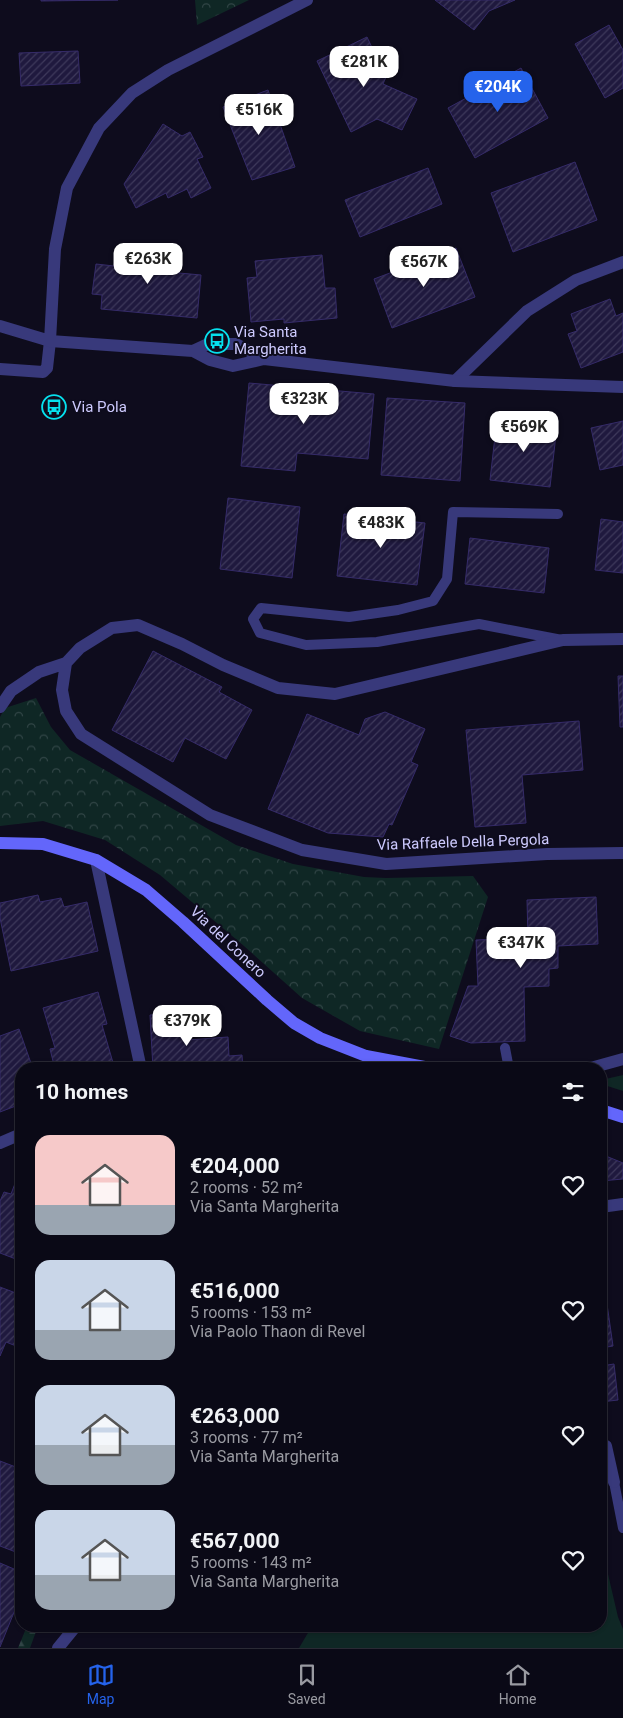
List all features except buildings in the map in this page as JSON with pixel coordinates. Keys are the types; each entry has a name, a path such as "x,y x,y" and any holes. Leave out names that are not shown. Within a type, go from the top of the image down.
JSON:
{"main road":[{"name":"Via del Conero","path":"0,843 43,844 96,860 146,890 294,1023 320,1038 366,1056 398,1062"},
{"path":"607,1112 623,1117"}],"street":[{"path":"0,369 43,372 47,368 55,249 67,188 99,128 132,93 168,70 307,0"},
{"path":"455,381 527,311 576,280 623,262"},
{"path":"0,326 50,341 193,350 208,344 236,344 264,359"},
{"path":"193,350 210,360 233,366 264,359 455,381 623,387"},
{"path":"0,708 10,691 39,672 66,663 80,648 112,628 138,625 182,644 223,665 278,688 335,694 563,640 623,639"},
{"name":"Via Raffaele Della Pergola","path":"66,663 62,690 66,711 81,734 210,816 302,850 386,864 547,854 623,853"},
{"path":"96,860 139,1062"},
{"path":"607,1063 623,1058"},
{"path":"0,1143 15,1137"},
{"path":"607,1206 623,1204"},
{"path":"607,1450 614,1482"},
{"path":"57,1648 62,1632"},
{"path":"57,1648 71,1632"}],"lane":[{"path":"558,514 453,512 447,579 433,601 398,610 349,617 261,608 252,619 260,633 306,645 377,642 479,624 563,640"},
{"path":"505,1048 508,1062"},
{"path":"614,1482 623,1528"}],"green space":[{"path":"195,0 249,0 197,25"},
{"path":"36,698 51,727 70,750 236,845 293,864 364,877 473,876 488,897 439,1049 360,1031 302,998 160,875 105,840 43,821 0,826 0,717 5,708"},
{"path":"623,1075 623,1091 607,1086 607,1079"},
{"path":"607,1570 618,1617 623,1629 623,1648 299,1648 308,1632 607,1632"},
{"path":"25,1632 36,1632 30,1648 18,1648"}],"place":[{"name":"Via Santa Margherita","path":"217,341"},
{"name":"Via Pola","path":"54,407"}]}
